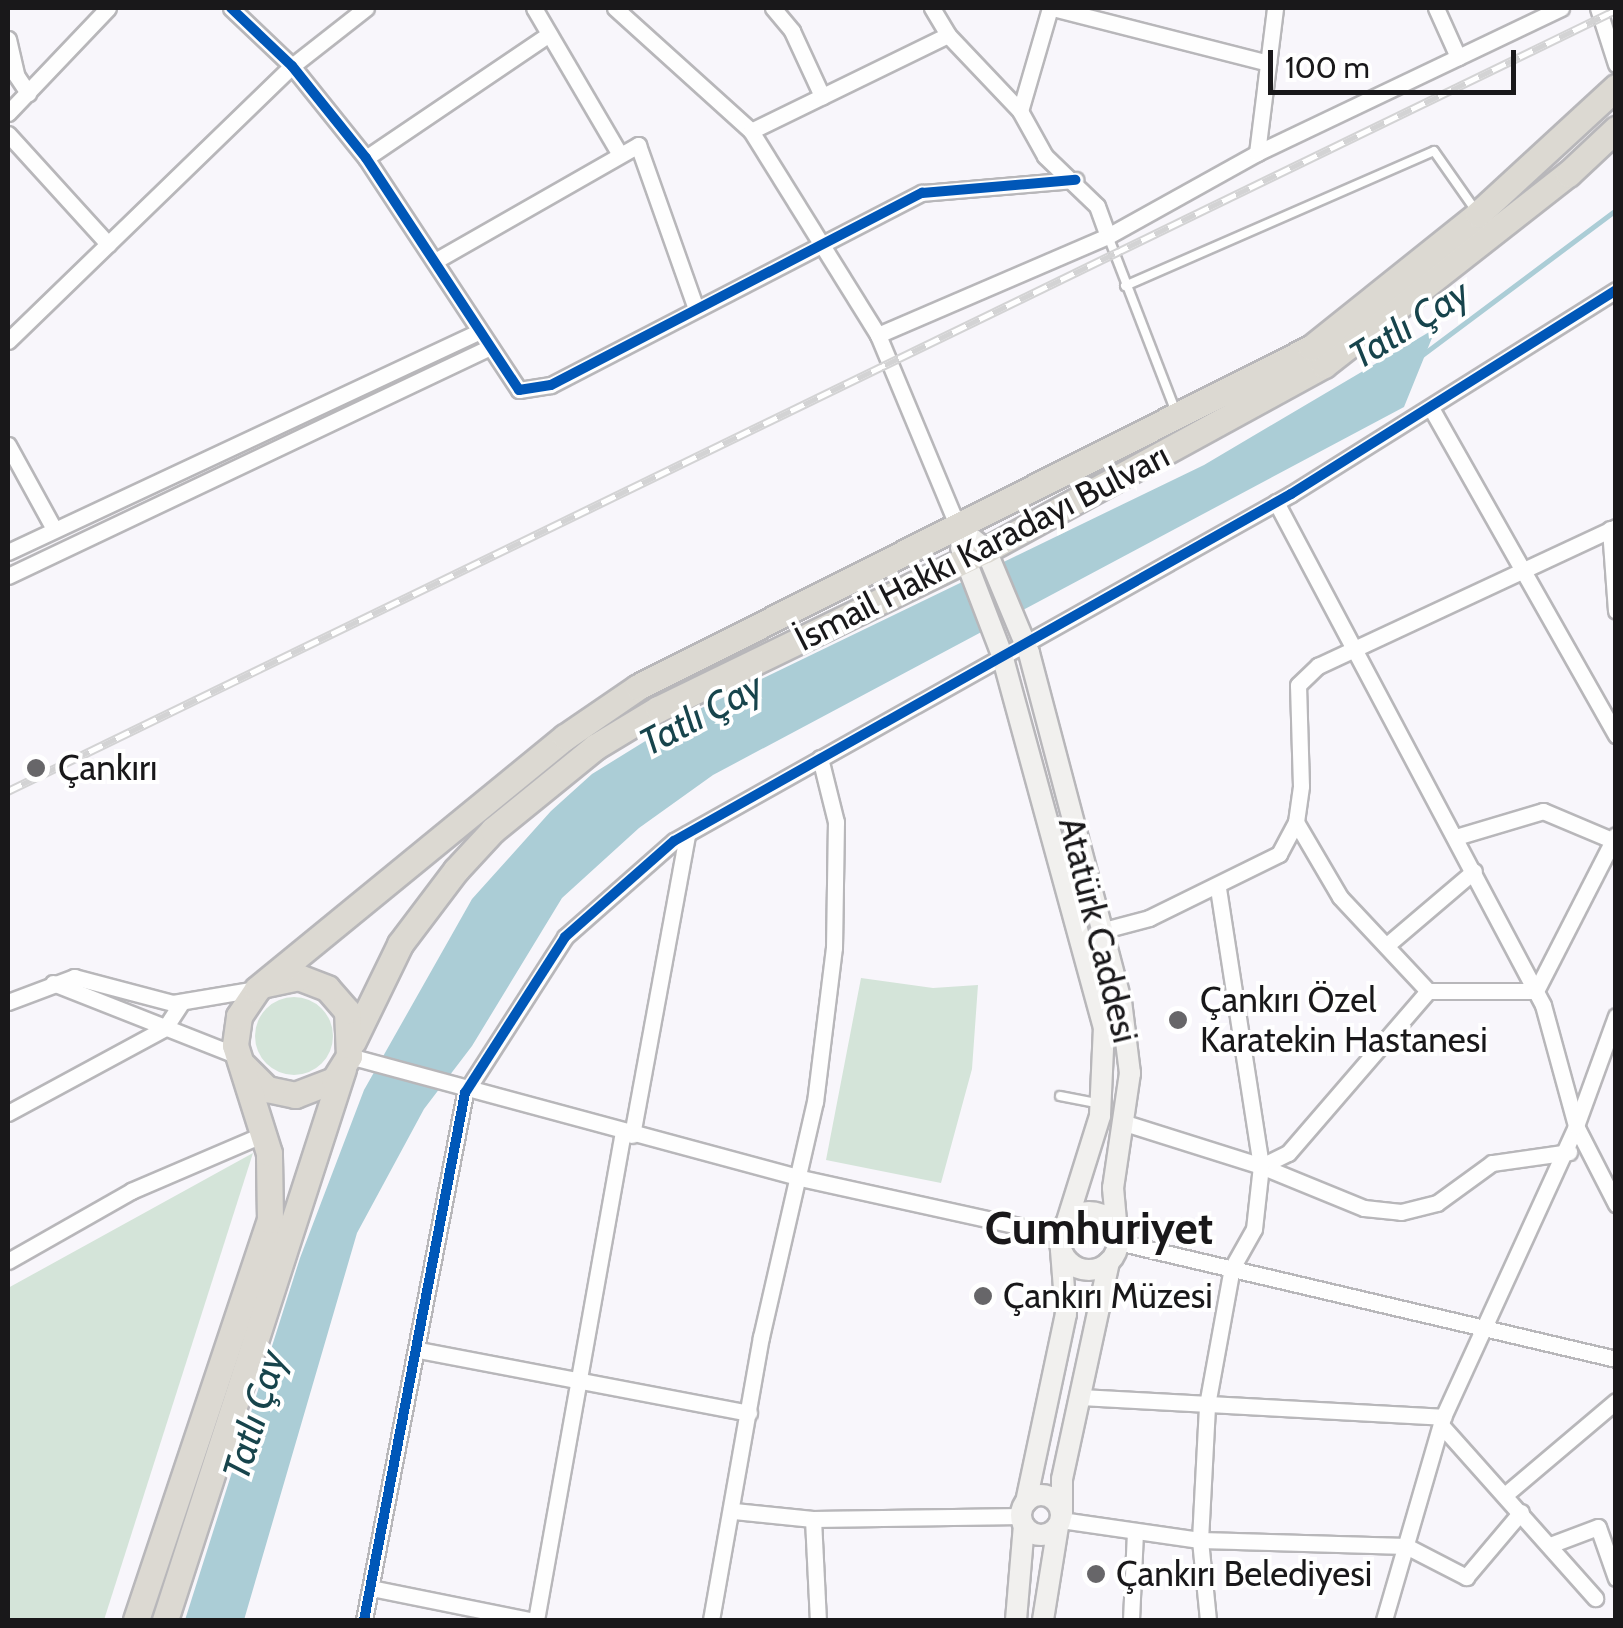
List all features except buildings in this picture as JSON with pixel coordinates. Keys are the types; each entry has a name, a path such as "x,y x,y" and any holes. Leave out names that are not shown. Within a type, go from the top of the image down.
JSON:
{"highway":[{"path":"136,1620 270,1220 273,1194 264,1134 238,1056 238,1016 256,989 564,737 628,694 1310,348 1478,214 1616,88"},
{"name":"İsmail Hakkı Karadayı Bulvarı","path":"165,1620 354,1057 400,944 456,870 493,830 595,747 672,702 974,556 1324,365 1553,186 1616,128"},
{"path":"238,1056 256,1081 281,1094 309,1093 354,1057 347,1011 328,988 299,977 256,989"}],"main road":[{"path":"958,526 974,556"},
{"name":"Atatürk Caddesi","path":"974,556 1022,637 1104,930 1128,1048 1124,1123 1112,1188 1117,1237"},
{"name":"Atatürk Caddesi","path":"974,556 1101,1012 1102,1104 1062,1235 1066,1314 1024,1514 1016,1620"},
{"path":"1042,1620 1060,1520 1062,1479 1117,1237 1096,1212 1062,1235 1082,1270 1109,1262"},
{"path":"1044,1495 1060,1520 1038,1535 1024,1514 1044,1495"}],"street":[{"path":"8,113 108,8"},
{"path":"232,8 292,66 366,158 488,348 520,390 552,384 922,193 1075,180"},
{"path":"8,341 292,66 366,8"},
{"path":"534,8 618,151"},
{"path":"616,8 751,131 878,335 958,526"},
{"path":"773,8 792,32 822,96"},
{"path":"932,8 948,35 1020,111 1045,156 1075,180 1097,206 1108,236"},
{"path":"1020,111 1052,8 1268,63"},
{"path":"1257,152 1275,8"},
{"path":"1436,8 1458,57"},
{"path":"878,335 1108,236 1257,152 1561,8"},
{"path":"1598,8 1616,64"},
{"path":"366,158 549,34"},
{"path":"751,131 948,35"},
{"path":"8,39 16,75 28,93"},
{"path":"8,134 108,244"},
{"path":"435,261 618,151 638,145 696,309"},
{"path":"364,1620 419,1350 465,1092 564,937 687,834 999,649 1276,502 1616,290"},
{"path":"8,552 478,332"},
{"path":"8,576 488,348"},
{"path":"1431,408 1518,568 1616,735"},
{"path":"8,445 54,529"},
{"path":"1276,502 1536,991 1576,1126 1616,1204"},
{"path":"1104,930 1218,888 1279,854 1296,822 1298,684 1354,645 1613,528 1616,612"},
{"path":"711,1620 796,1177 815,1102 834,948 836,822 820,758"},
{"path":"1456,836 1542,811 1614,838 1536,991"},
{"path":"1296,822 1340,897 1428,991 1536,991"},
{"path":"372,1588 533,1620 687,834"},
{"path":"1386,945 1474,871"},
{"path":"1208,1620 1200,1540 1207,1405 1232,1268 1254,1229 1260,1166 1218,888"},
{"path":"8,1002 74,978 182,1002 256,989"},
{"path":"52,983 238,1056"},
{"path":"1260,1166 1288,1153 1428,991"},
{"path":"8,1113 165,1028 182,1002"},
{"path":"1384,1620 1442,1421 1482,1325 1576,1126 1616,1016"},
{"path":"354,1057 465,1092 796,1177 1062,1235"},
{"path":"1124,1123 1260,1166 1364,1208 1401,1212 1437,1204 1492,1163 1588,1150"},
{"path":"8,1260 131,1191 264,1134"},
{"path":"1117,1237 1232,1268 1616,1358"},
{"path":"419,1350 749,1413"},
{"path":"1079,1397 1442,1421 1595,1598"},
{"path":"1506,1494 1616,1402"},
{"path":"734,1511 812,1520 1024,1514"},
{"path":"1060,1520 1200,1540 1406,1546 1466,1577 1521,1512"},
{"path":"812,1520 818,1620"},
{"path":"1550,1545 1616,1521"},
{"path":"1598,1526 1616,1578"},
{"path":"1131,1620 1135,1532"}],"lane":[{"path":"1126,286 1434,151 1478,214"},
{"path":"1108,236 1178,416"},
{"path":"1060,1096 1102,1104"}],"green space":[{"path":"861,978 933,988 978,985 972,1069 941,1183 826,1160"},
{"path":"286,997 302,997 327,1014 333,1036 327,1058 316,1069 302,1075 286,1075 261,1058 255,1044 255,1028 272,1003"},
{"path":"253,1153 104,1620 8,1620 8,1288"}],"water":[{"path":"1436,328 1404,407 713,775 639,828 562,898 472,1046 424,1109 357,1233 244,1620 185,1620 300,1258 364,1090 472,899 551,811 592,774 689,714 1204,465"}],"waterway":[{"name":"Tatlı Çay","path":"1422,355 1616,210"}],"railway":[{"path":"8,791 1616,10"}],"cycle path":[{"path":"231,8 292,66 366,158 519,390 551,385 922,193 1075,180"},
{"path":"364,1620 465,1093 565,937 674,841 1291,494 1616,290"}],"place":[{"name":"Çankırı","path":"36,768"},
{"name":"Çankırı Özel Karatekin Hastanesi","path":"1178,1020"},
{"name":"Çankırı Müzesi","path":"983,1296"},
{"name":"Çankırı Belediyesi","path":"1096,1574"}],"district":[{"name":"Cumhuriyet","path":"1099,1229"}]}
